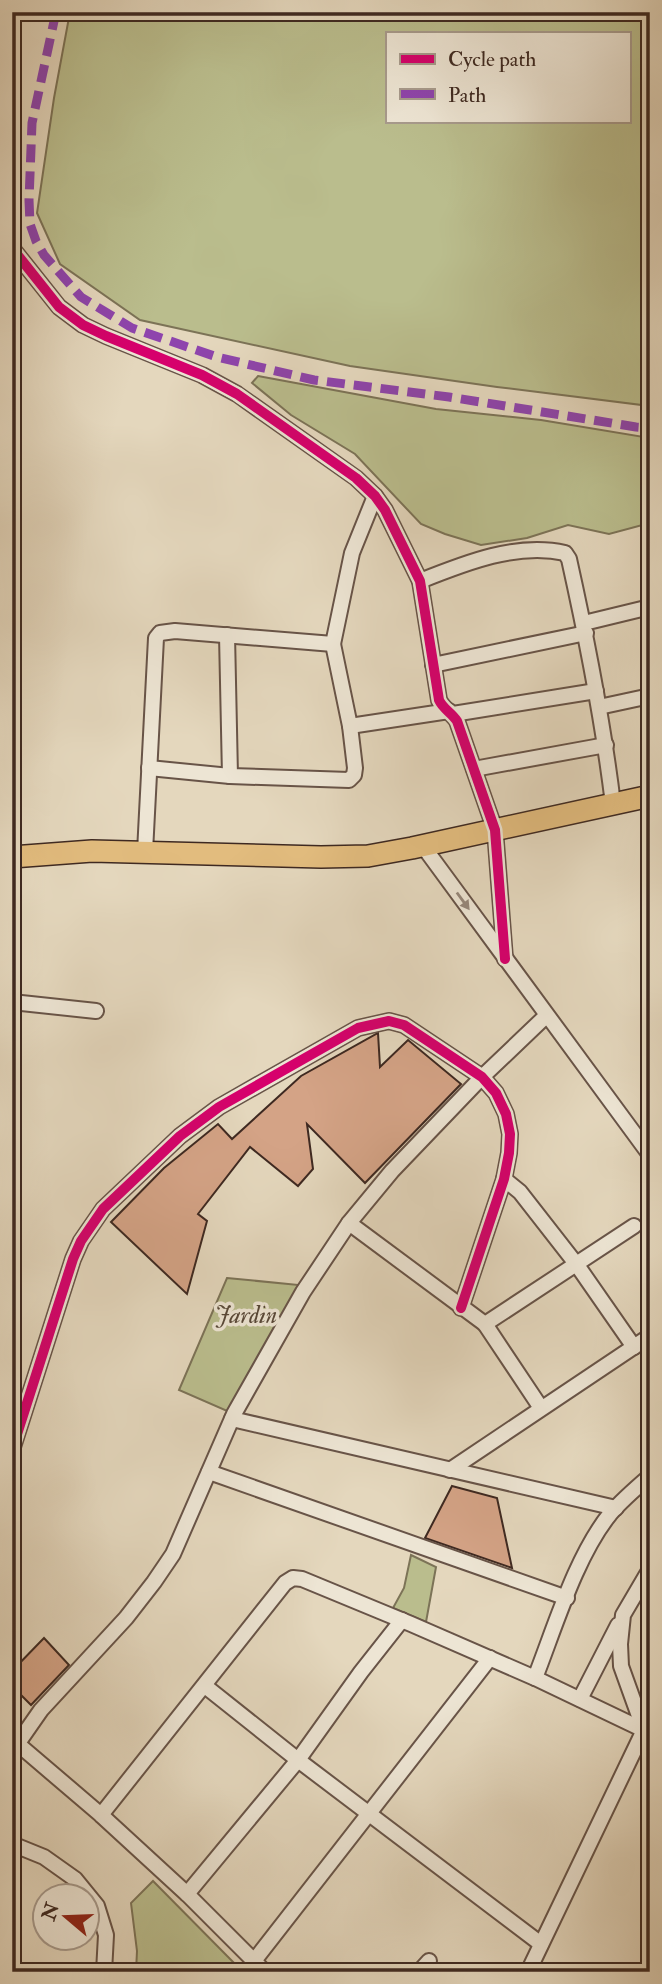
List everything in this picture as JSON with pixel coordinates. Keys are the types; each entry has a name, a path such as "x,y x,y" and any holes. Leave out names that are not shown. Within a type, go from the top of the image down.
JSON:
{"main road":[{"path":"12,857 92,851 368,856 650,796"}],"street":[{"path":"12,248 59,307 83,325 202,375 237,394 356,478 385,510 420,581 439,699 442,707 457,721 495,830 505,959"},
{"path":"149,768 230,776 349,780 354,775 350,726 333,643 352,553 375,496"},
{"path":"420,581 459,566 521,550 547,549 565,553 569,559 585,628 606,745 613,804"},
{"path":"433,665 585,628 650,607"},
{"path":"145,852 156,638 160,633 174,631 333,643"},
{"path":"228,635 230,776"},
{"path":"350,726 596,691"},
{"path":"599,707 650,696"},
{"path":"474,769 606,745"},
{"path":"423,846 650,1155"},
{"path":"12,1002 96,1011"},
{"path":"490,1658 369,1814 260,1966 102,1815 15,1741 154,1583 178,1543 232,1419 303,1292 349,1223 392,1171 482,1077 546,1016"},
{"path":"12,1450 73,1259 81,1241 103,1209 180,1136 219,1107 358,1028 388,1021 404,1025 482,1077 496,1093 506,1114 510,1134 504,1179 461,1308"},
{"path":"504,1179 520,1192 577,1265 634,1346"},
{"path":"349,1223 485,1324 541,1408"},
{"path":"485,1324 634,1226"},
{"path":"450,1470 650,1336"},
{"path":"232,1419 615,1508"},
{"path":"209,1472 567,1598"},
{"path":"535,1678 592,1540 615,1508 650,1476"},
{"path":"580,1699 650,1569"},
{"path":"102,1815 285,1583 293,1578 302,1579 490,1658 647,1731"},
{"path":"528,1972 647,1731 621,1666 623,1615"},
{"path":"187,1894 298,1760 402,1620"},
{"path":"205,1686 541,1944"},
{"path":"12,1844 44,1857 75,1879 97,1906 106,1935 104,1972"}],"green space":[{"path":"70,12 650,12 650,406 350,366 140,320 60,264 37,213"},
{"path":"258,376 436,409 541,420 650,438 650,523 609,534 568,525 527,538 481,545 445,534 421,524 355,454 291,415 252,383"},
{"name":"Jardin","path":"227,1278 299,1285 234,1414 179,1390"},
{"path":"411,1555 436,1567 426,1622 393,1608 404,1588"},
{"path":"153,1881 243,1972 136,1972 137,1951 131,1903"}],"building":[{"path":"378,1033 380,1067 408,1040 461,1084 365,1183 307,1124 313,1169 298,1186 250,1147 198,1214 207,1221 187,1294 111,1222 164,1168 218,1124 232,1139 301,1076"},
{"path":"452,1486 497,1498 512,1568 425,1538"},
{"path":"44,1638 69,1665 31,1705 12,1686 12,1671"}],"marked path":[{"path":"56,12 32,123 30,224 44,255 81,297 132,328 217,357 314,380 449,397 650,428"}],"cycle path":[{"path":"12,248 59,307 83,325 202,375 237,394 356,478 385,510 420,581 439,700 457,721 495,830 505,959"},
{"path":"12,1450 73,1259 81,1241 103,1209 180,1136 219,1107 358,1028 389,1021 404,1025 482,1077 496,1093 506,1114 510,1134 504,1179 461,1308"}]}
